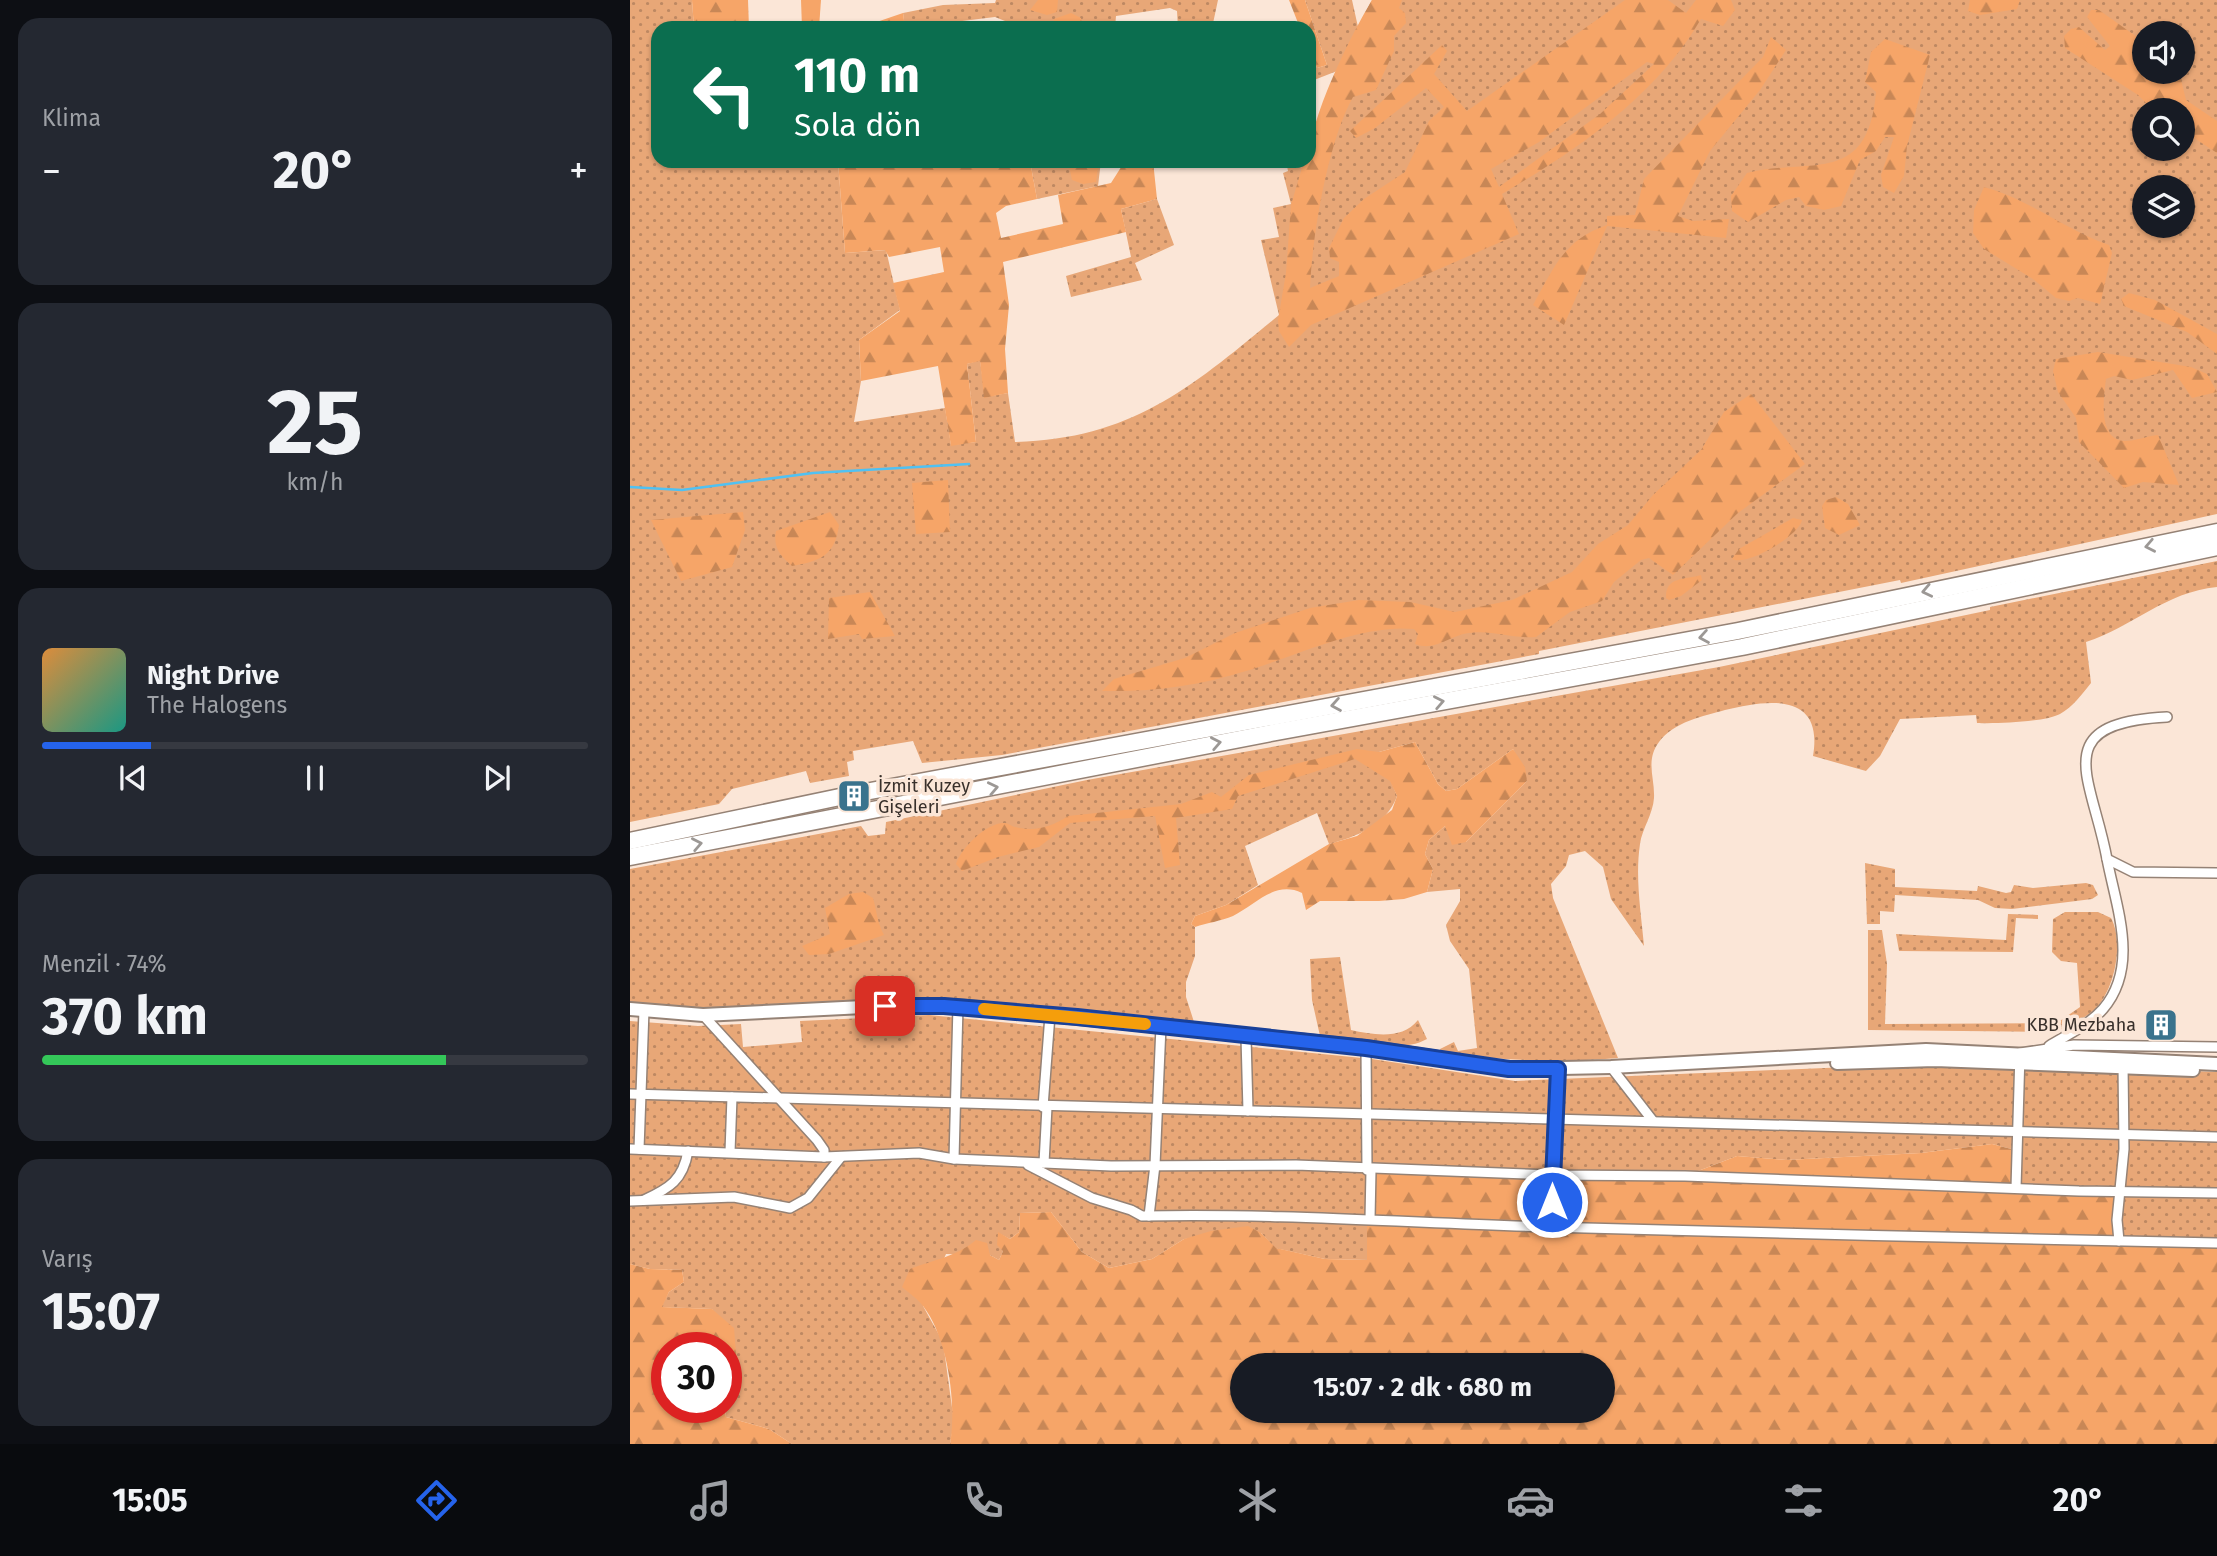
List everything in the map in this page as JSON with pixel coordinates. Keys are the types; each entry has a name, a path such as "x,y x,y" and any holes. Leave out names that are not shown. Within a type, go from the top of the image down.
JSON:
{"highway":[{"path":"630,841 854,794 1738,631 2217,532"},
{"path":"630,857 1258,735 1742,647 2217,547"}],"main road":[{"path":"630,1009 644,1013 707,1018 904,1005 1161,1029 1557,1073 1926,1049 2123,1062 2217,1063"},
{"path":"630,1016 644,1013"},
{"path":"2123,1062 2217,1072"}],"street":[{"path":"2016,1188 2020,1057 2045,1048 2078,1029 2102,1010 2116,986 2124,940 2086,777 2085,759 2088,747 2094,736 2128,719 2167,717"},
{"path":"2107,859 2133,873 2217,873"},
{"path":"954,1159 958,1010"},
{"path":"644,1013 642,1094 635,1149 824,1157 919,1153 954,1159 1044,1163 1296,1165 1369,1170 1552,1175 1685,1175 2217,1193"},
{"path":"707,1018 817,1140 824,1150 824,1157"},
{"path":"1044,1163 1049,1019"},
{"path":"1149,1216 1155,1165 1161,1029"},
{"path":"1246,1040 1248,1111"},
{"path":"2045,1048 2098,1045 2217,1047"},
{"path":"1366,1051 1365,1115 1370,1219"},
{"path":"2119,1241 2125,1134 2123,1062"},
{"path":"1613,1071 1653,1121"},
{"path":"1552,1228 1557,1073"},
{"path":"630,1094 2217,1137"},
{"path":"730,1152 732,1097"},
{"path":"642,1201 677,1182 683,1173 688,1151"},
{"path":"630,1201 734,1197 790,1208 808,1198 841,1157"},
{"path":"1024,1162 1092,1198 1149,1216 1283,1215 1552,1228 1704,1230 1812,1237 2217,1243"}],"shaded area":[{"path":"630,0 692,0 694,21 651,21 651,168 839,168 845,253 886,250 900,310 859,340 861,381 854,422 945,408 951,445 976,442 967,364 980,360 985,397 1008,393 1015,442 1057,439 1094,431 1159,404 1189,386 1279,315 1261,240 1279,237 1273,208 1291,204 1283,173 1288,171 1287,168 1316,168 1316,123 1337,71 1316,79 1316,66 1317,68 1327,65 1316,32 1316,21 1312,21 1305,0 1352,0 1358,27 1372,0 2217,0 2217,514 1901,583 1900,580 1539,651 1539,654 1002,755 922,763 913,741 853,751 854,760 847,762 849,776 810,783 806,771 732,789 719,804 630,822"},
{"path":"996,0 1218,0 1214,21 1178,21 1177,11 1170,8 1116,16 1116,21 1005,21 995,17 962,21 904,21 903,13 943,5 995,3"},
{"path":"1031,168 1100,168 1098,186 1037,199"},
{"path":"1157,199 1174,245 1135,263 1142,280 1071,297 1066,276 1131,257 1121,209"},
{"path":"2217,561 2217,587 2181,596 2086,642 2091,683 2069,708 2053,717 1995,723 1977,723 1976,715 1900,719 1880,756 1866,771 1813,756 1814,735 1810,720 1801,710 1789,705 1758,704 1725,710 1672,729 1659,742 1652,756 1653,804 1641,838 1638,870 1644,946 1611,899 1603,867 1585,851 1569,855 1566,866 1551,884 1553,898 1618,1058 1530,1060 1441,1052 1440,1049 1454,1042 1458,1051 1477,1048 1469,969 1450,941 1446,925 1460,901 1460,889 1427,892 1433,869 1425,854 1429,840 1445,826 1466,842 1527,781 1513,749 1457,789 1446,791 1438,784 1415,742 1379,752 1397,796 1386,815 1369,828 1350,838 1329,844 1317,813 1245,846 1258,885 1226,905 1195,916 1191,924 1195,927 1195,956 1186,982 1186,997 1194,1022 942,998 703,1008 630,1004 630,869 861,826 868,836 885,834 886,822 1087,780 1719,667 1990,610 1990,607"},
{"path":"1865,863 1895,869 1895,887 1977,891 1978,886 2006,893 2011,892 2014,885 2033,888 2086,883 2093,885 2098,895 2092,899 2012,909 1995,908 1978,900 1895,895 1894,912 1880,911 1880,924 1867,924"},
{"path":"2065,912 2098,912 2111,918 2117,939 2116,964 2109,988 2097,1007 2077,1022 2054,1032 1868,1030 1868,930 1882,930 1887,964 1885,1024 2057,1023 2080,1007 2077,963 2061,961 2052,952 2053,919"},
{"path":"2008,914 2038,915 2038,919 2016,918 2013,952 1899,951 1896,934 2006,940"},
{"path":"1340,957 1351,1030 1378,1034 1396,1033 1404,1031 1418,1020 1427,1039 1415,1044 1389,1046 1320,1036 1312,1000 1310,959"},
{"path":"929,1015 1372,1059 1515,1081 1966,1062 2217,1072 2217,1246 2119,1241 2016,1188 2019,1151 1992,1144 1921,1153 1786,1160 1737,1156 1685,1176 1370,1219 1368,1260 1325,1259 1275,1248 1261,1233 1184,1239 1152,1259 1109,1268 1082,1252 1051,1212 1020,1213 1019,1232 1010,1239 998,1233 1003,1251 999,1260 990,1255 946,1254 923,1306 943,1342 954,1422 950,1444 792,1444 769,1429 742,1421 742,1332 722,1332 712,1309 661,1307 669,1292 684,1282 682,1270 650,1269 630,1264 630,1021 698,1026 741,1024 743,1047 802,1042 800,1021"}],"green space":[{"path":"692,0 748,0 749,21 694,21"},
{"path":"801,0 821,0 820,21 802,21"},
{"path":"1038,0 1058,0 1057,12 1047,15 1030,10"},
{"path":"1289,0 1305,0 1312,21 1297,21"},
{"path":"1372,0 1402,0 1399,8 1405,13 1406,23 1394,36 1394,51 1376,90 1353,97 1336,138 1323,190 1310,288 1339,276 1339,262 1330,258 1329,248 1344,218 1364,199 1405,172 1429,121 1444,107 1426,88 1375,128 1356,138 1350,131 1442,45 1447,51 1434,74 1467,111 1625,0 1668,0 1686,13 1696,0 1731,0 1735,10 1723,26 1701,19 1683,47 1661,73 1613,119 1558,159 1502,194 1519,234 1311,325 1289,347 1279,331 1278,320 1286,273 1291,205 1302,168 1316,168 1316,123 1342,56","holes":["1647,62 1654,64 1600,114 1499,187 1491,169 1539,142"]},
{"path":"1970,0 2020,0 2017,9 1980,15 1968,11"},
{"path":"2091,10 2099,10 2132,33 2132,84 2182,84 2186,98 2141,98 2065,48 2064,36 2071,29 2079,27 2105,50 2110,46 2087,17"},
{"path":"903,13 904,21 880,21"},
{"path":"1071,13 1081,18 1081,21 1054,21"},
{"path":"1316,32 1327,65 1317,68 1316,66"},
{"path":"1771,37 1786,50 1760,90 1710,151 1678,216 1693,221 1729,219 1726,238 1607,226 1564,325 1533,305 1554,267 1580,238 1607,225 1607,216 1635,215 1644,179 1763,57"},
{"path":"1885,39 1930,55 1907,146 1904,176 1894,193 1883,187 1881,175 1894,137 1885,137 1876,151 1860,160 1841,206 1824,210 1806,206 1799,197 1786,200 1748,222 1732,211 1731,196 1747,173 1832,162 1848,155 1861,142 1871,122 1876,92 1865,82 1871,52"},
{"path":"2195,106 2217,121 2217,153 2195,139"},
{"path":"839,168 1031,168 1037,199 1006,206 996,213 1001,238 1063,224 1058,195 1111,183 1121,168 1154,168 1157,199 1121,209 1126,232 1003,262 1009,305 1005,349 1008,393 984,398 980,361 967,364 976,442 951,446 938,366 861,381 859,340 900,311 893,283 944,272 940,247 889,257 885,250 845,253"},
{"path":"1069,168 1098,168 1096,182 1083,184 1072,180"},
{"path":"1984,187 2016,199 2109,245 2112,253 2100,304 2078,298 2069,301 2056,298 2033,279 1984,249 1973,233 1974,210"},
{"path":"2129,293 2155,300 2217,334 2217,354 2187,332 2124,306 2121,299"},
{"path":"2098,352 2191,367 2207,374 2217,392 2192,398 2173,370 2132,380 2114,376 2106,379 2104,416 2110,433 2116,439 2125,441 2158,435 2179,485 2143,482 2124,488 2079,442 2076,418 2058,392 2053,371 2056,359"},
{"path":"1751,394 1805,464 1738,513 1673,575 1649,558 1641,560 1614,582 1602,601 1570,612 1536,637 1473,632 1439,644 1422,646 1415,644 1418,634 1414,629 1372,631 1329,642 1211,681 1157,689 1102,691 1114,679 1185,658 1235,633 1310,608 1359,600 1410,602 1455,612 1512,600 1572,572 1598,544 1628,525 1653,495 1701,450 1724,412"},
{"path":"948,480 950,532 916,534 912,483"},
{"path":"1836,497 1848,504 1860,525 1839,535 1825,528 1822,506 1826,500"},
{"path":"743,512 745,530 732,567 681,581 651,520"},
{"path":"830,512 839,525 830,550 819,559 792,566 778,551 776,531"},
{"path":"1793,518 1802,520 1799,527 1782,541 1748,559 1732,559 1739,549"},
{"path":"1701,575 1702,580 1681,596 1669,600 1666,598 1673,582"},
{"path":"870,592 895,636 862,639 859,634 828,639 829,598"},
{"path":"1415,742 1438,784 1446,791 1457,789 1513,749 1525,767 1527,781 1466,842 1452,845 1445,826 1429,840 1425,854 1433,869 1427,892 1404,899 1320,901 1306,910 1302,893 1283,890 1266,895 1228,918 1195,927 1191,924 1195,916 1226,905 1329,844 1357,836 1392,810 1397,796 1390,781 1355,759 1238,796 1232,809 1176,818 1180,865 1165,868 1155,816 1070,823 1039,847 998,857 962,871 956,864 963,851 976,837 998,824 1036,829 1049,826 1068,816 1181,804 1212,792 1221,797 1249,775 1357,749 1379,752"},
{"path":"863,892 873,898 884,935 829,954 809,955 802,946 830,934 825,908 849,894"},
{"path":"1992,1144 2019,1151 2016,1188 2120,1191 2119,1241 2217,1246 2217,1444 950,1444 951,1392 939,1336 921,1303 902,1287 910,1269 953,1254 976,1240 987,1243 990,1255 999,1260 1003,1251 997,1245 998,1232 1010,1239 1019,1232 1020,1213 1051,1212 1082,1252 1109,1268 1152,1259 1184,1239 1211,1231 1248,1226 1261,1233 1276,1248 1325,1259 1367,1260 1367,1170 1685,1176 1737,1156 1786,1160 1921,1153"},
{"path":"630,1264 650,1269 682,1270 684,1282 669,1292 662,1307 712,1309 734,1328 734,1332 651,1332 651,1423 742,1421 769,1429 792,1444 630,1444"}],"waterway":[{"path":"630,487 682,490 813,473 969,464"}],"slow traffic":[{"path":"984,1009 1145,1024"}],"place":[{"name":"İzmit Kuzey Gişeleri","path":"854,796"},
{"name":"KBB Mezbaha","path":"2161,1025"}],"route":[{"path":"885,1006 930,1005 1077,1017 1366,1048 1509,1069 1558,1069 1552,1202"}]}
